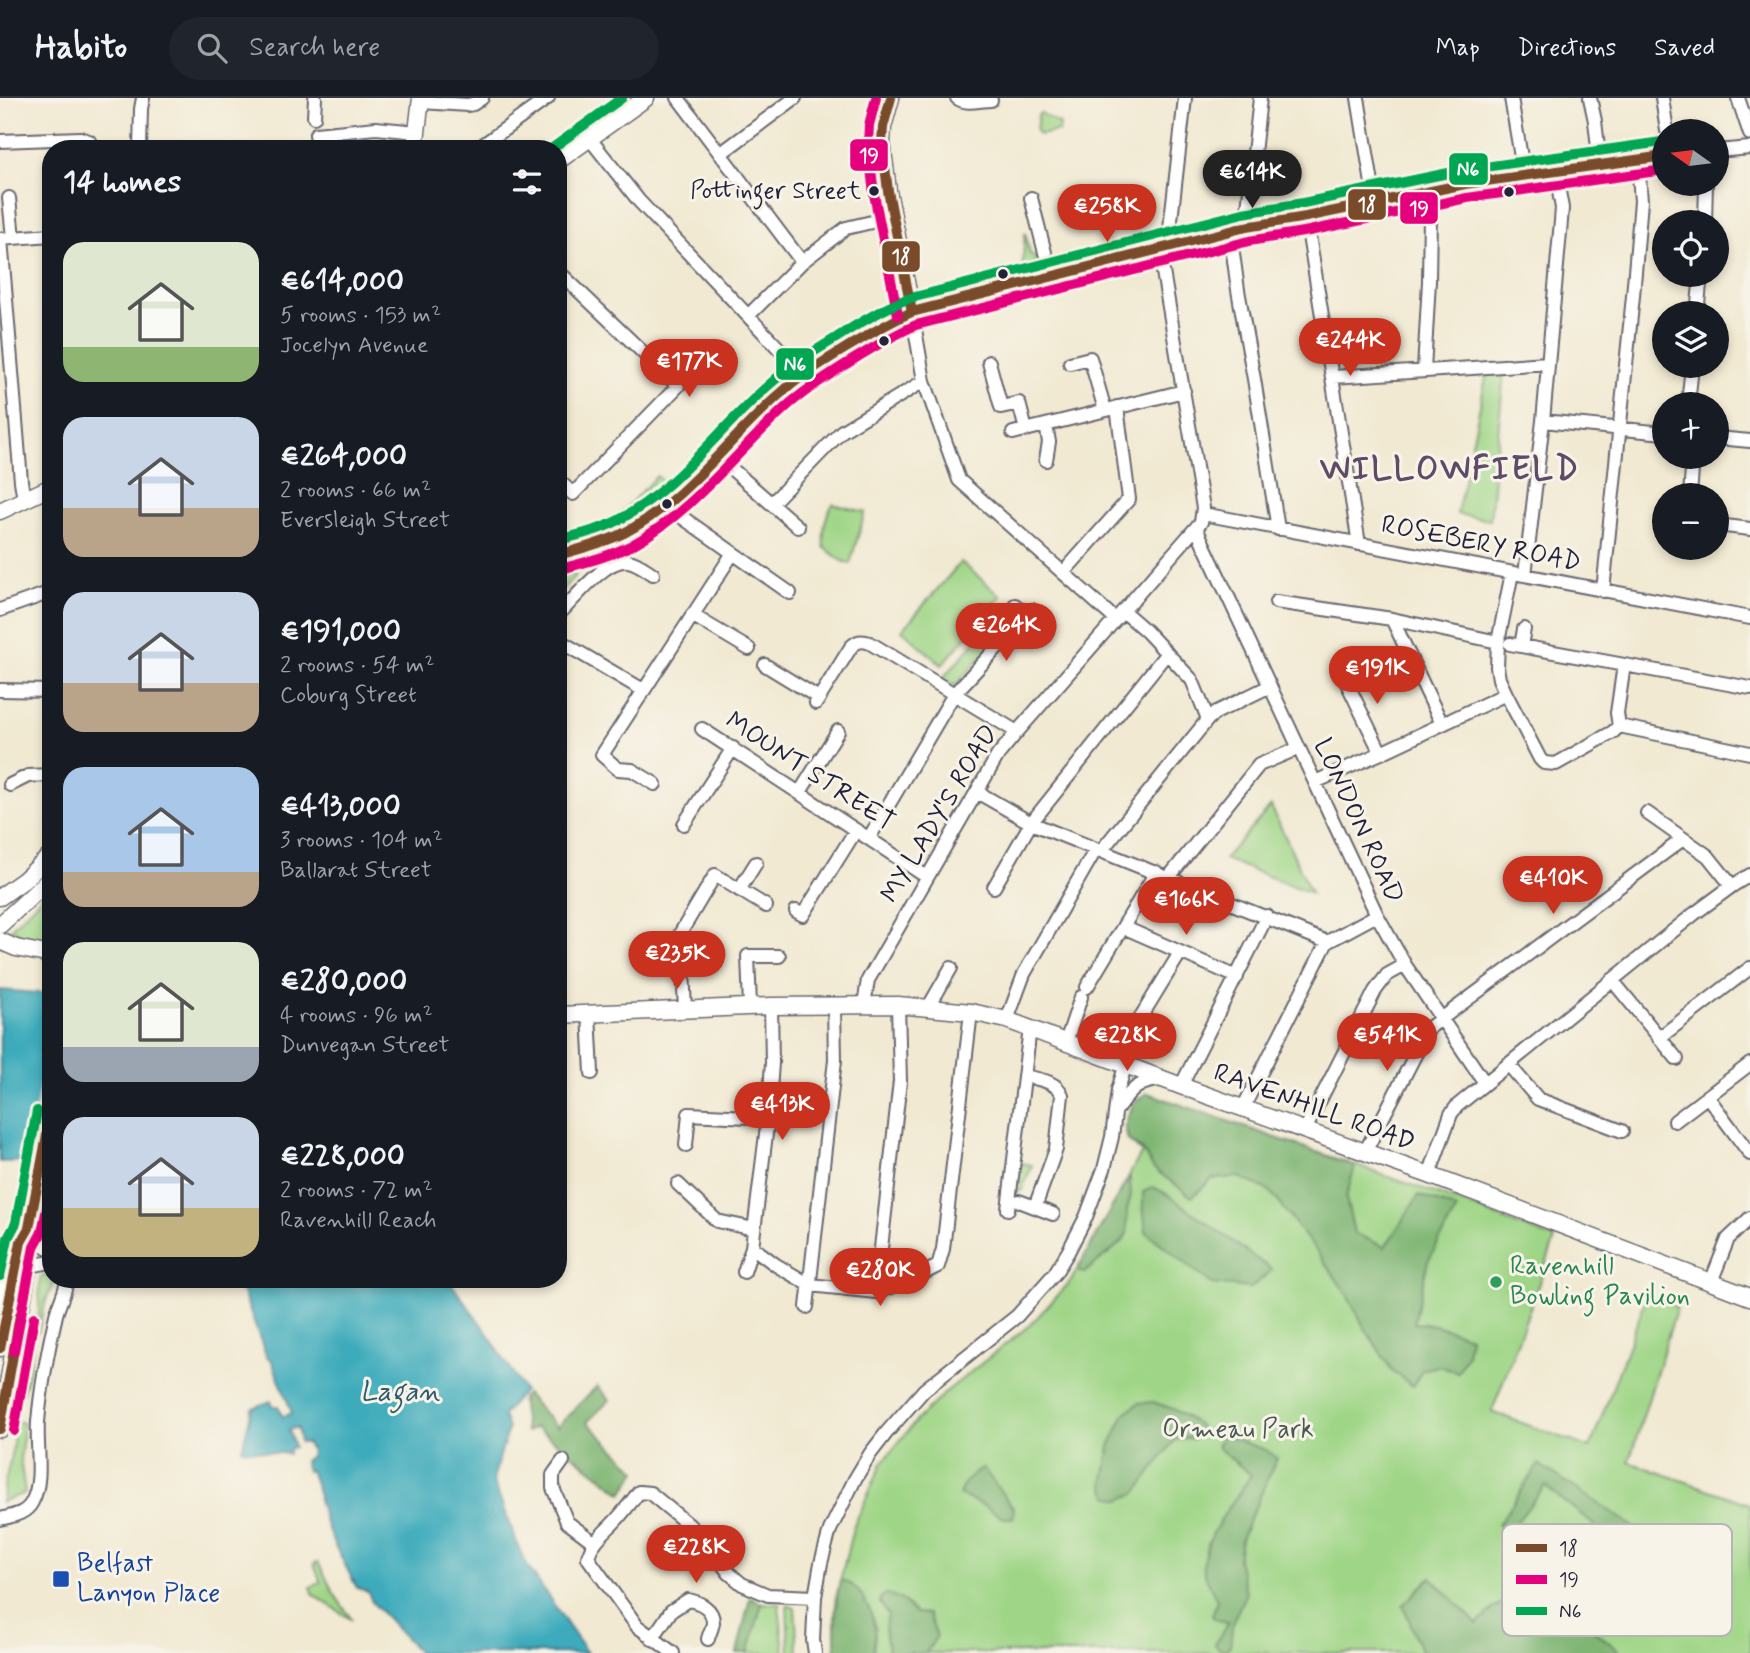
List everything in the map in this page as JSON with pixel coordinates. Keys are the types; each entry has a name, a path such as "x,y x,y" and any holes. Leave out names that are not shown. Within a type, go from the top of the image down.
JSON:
{"main road":[{"path":"567,155 646,98"},
{"path":"891,98 882,142 892,217 912,312"},
{"path":"416,140 421,100"},
{"path":"0,511 42,491"},
{"path":"0,897 42,863"},
{"path":"0,925 42,886"},
{"path":"0,941 16,948 42,953"},
{"name":"RAVENHILL ROAD","path":"567,1014 750,1006 898,1005 971,1012 1007,1020 1429,1175 1750,1297"},
{"path":"0,1348 28,1234 42,1160"},
{"path":"0,1429 29,1266 28,1234"}],"street":[{"path":"140,140 143,98"},
{"path":"314,117 315,98"},
{"path":"421,100 468,105 482,98"},
{"path":"490,140 548,98"},
{"path":"678,98 802,262"},
{"path":"720,154 795,98"},
{"path":"957,98 962,102 991,100"},
{"path":"1185,98 1164,247 1203,514"},
{"path":"1246,228 1260,98"},
{"path":"1358,98 1375,202"},
{"path":"1511,98 1524,175"},
{"path":"1590,98 1600,165"},
{"path":"1662,98 1665,119"},
{"path":"1738,98 1750,134"},
{"path":"317,140 316,134 376,128 417,132"},
{"path":"590,139 639,201 804,375"},
{"path":"0,141 83,140"},
{"path":"1729,150 1750,148"},
{"path":"567,553 590,548 642,523 666,506 771,402 804,375 884,324 912,312 1230,231 1428,191 1555,170 1652,158"},
{"path":"1603,590 1641,201 1638,160"},
{"path":"1510,644 1518,574 1543,421 1562,208 1555,170"},
{"path":"1424,370 1429,281 1428,191"},
{"path":"9,198 5,239 24,500"},
{"path":"1031,198 1051,276"},
{"path":"748,316 802,262 846,228 892,217"},
{"path":"1300,218 1333,377 1359,544"},
{"path":"1230,231 1278,529"},
{"path":"5,239 42,236"},
{"path":"567,280 678,386 573,494 567,488"},
{"path":"912,312 924,381 959,480 1063,573 1119,615 1146,631 1192,680 1208,719"},
{"path":"1063,573 1129,499 1111,408 1090,358 1070,363"},
{"path":"989,362 1001,407 1019,403 1027,430"},
{"path":"1333,377 1548,363"},
{"path":"772,503 842,431 924,381"},
{"path":"1013,433 1184,391"},
{"path":"1543,421 1652,432"},
{"path":"1046,425 1049,442 1046,460"},
{"path":"1729,439 1750,441"},
{"path":"718,457 798,527"},
{"path":"666,506 733,554 786,585"},
{"name":"ROSEBERY ROAD","path":"1203,514 1750,618"},
{"name":"MY LADY'S ROAD","path":"864,1005 868,980 998,755 1196,528 1203,514"},
{"path":"1729,526 1750,529"},
{"name":"LONDON ROAD","path":"1196,528 1377,915 1405,965 1485,1083"},
{"path":"655,784 632,770 618,769 602,755 733,554"},
{"path":"567,606 597,576 616,562 633,562 653,574"},
{"path":"0,610 42,595"},
{"path":"1276,602 1392,619 1510,644 1750,688"},
{"path":"869,838 954,694 1029,613 1015,605"},
{"path":"692,615 749,649"},
{"path":"1392,619 1442,724"},
{"path":"1524,629 1510,644 1497,667 1506,694 1544,763 1556,764 1614,732 1619,726 1617,712 1624,665"},
{"path":"765,665 818,701 850,647 863,640 1017,732"},
{"path":"567,645 643,690"},
{"path":"995,887 1031,823 1167,653"},
{"path":"1343,674 1381,752"},
{"path":"1007,1020 1024,974 1098,850 1215,712 1270,686"},
{"path":"0,690 42,691"},
{"path":"1315,782 1506,694"},
{"path":"1619,726 1750,753"},
{"name":"MOUNT STREET","path":"702,729 927,877"},
{"path":"800,792 838,731"},
{"path":"684,824 733,748"},
{"path":"1169,877 1259,765 1299,748"},
{"path":"10,785 28,776 42,775"},
{"path":"976,792 1031,823 1327,942"},
{"path":"1647,813 1711,859 1732,887"},
{"path":"796,911 803,915 856,830"},
{"path":"1365,1152 1429,1028 1683,839"},
{"path":"739,890 756,863"},
{"path":"1066,1042 1084,992 1156,872"},
{"path":"685,1009 681,932 715,875 766,906"},
{"path":"1429,1175 1451,1114 1457,1105 1694,914 1750,876"},
{"path":"1243,1108 1327,942 1377,915"},
{"path":"1115,1113 1126,1097 1140,1084 1150,1080 1173,1083 1237,977 1267,916"},
{"path":"1123,927 1237,977"},
{"path":"815,1653 815,1597 821,1563 830,1530 855,1479 887,1432 924,1390 1017,1316 1055,1273 1068,1252 1086,1217 1104,1169 1112,1137 1118,1090 1139,1020 1180,953"},
{"path":"750,1006 748,956 779,956"},
{"path":"1305,1130 1375,990 1387,975 1405,965"},
{"path":"928,1008 951,968"},
{"path":"1659,1038 1750,968"},
{"path":"1612,980 1677,1059"},
{"path":"807,1307 835,1060 834,1005"},
{"path":"876,1292 900,1081 898,1005"},
{"path":"744,1272 752,1247 768,1118 772,1063 771,1006"},
{"path":"752,1247 810,1285 876,1292 908,1281 938,1266 943,1249 971,1012"},
{"path":"589,1013 592,1073"},
{"path":"1008,1209 1030,1028"},
{"path":"1508,1063 1538,1099 1622,1131"},
{"path":"1675,1121 1750,1064"},
{"path":"1024,1076 1053,1084 1060,1088 1062,1095 1056,1149 1035,1207"},
{"path":"1707,1096 1750,1154"},
{"path":"687,1145 689,1114 768,1118"},
{"path":"678,1184 717,1221 754,1229"},
{"path":"1019,1201 1053,1214"},
{"path":"1711,1282 1728,1239 1750,1218"},
{"path":"0,1248 28,1234 42,1244"},
{"path":"29,1266 42,1264"},
{"path":"0,1277 4,1284 1,1308 5,1321"},
{"path":"0,1519 27,1509 34,1496 41,1400 56,1313 64,1288"},
{"path":"563,1461 552,1475 552,1488 567,1522 595,1543"},
{"path":"673,1653 637,1626 588,1558 595,1543 639,1492 650,1493 689,1525 729,1573 743,1584 768,1595 815,1597"},
{"path":"652,1639 671,1611 688,1600 700,1602 710,1612 713,1621 708,1639"}],"green space":[{"path":"1041,113 1060,124 1059,131 1040,135 1036,131 1038,115"},
{"path":"1025,233 1030,254 1036,257 1034,265 1022,271"},
{"path":"1504,372 1490,520 1457,514 1487,373"},
{"path":"657,476 667,489 644,509 637,509 625,522 618,522 615,519"},
{"path":"833,504 865,512 850,564 824,547 825,524"},
{"path":"961,562 1001,596 942,665 902,630"},
{"path":"567,574 576,575 567,584"},
{"path":"1005,614 1013,619 1013,622 955,686 942,679 982,634 986,636"},
{"path":"1271,806 1311,893 1224,859"},
{"path":"42,896 42,942 22,936 11,928"},
{"name":"Ormeau Park","path":"1147,1093 1432,1192 1555,1239 1492,1412 1590,1448 1647,1296 1677,1307 1629,1462 1750,1504 1750,1653 836,1653 836,1598 853,1528 882,1463 916,1421 947,1391 1031,1324 1071,1281 1142,1152 1128,1140 1125,1127 1134,1103"},
{"path":"1147,1093 1355,1166 1346,1198 1354,1233 1385,1247 1419,1195 1457,1209 1428,1261 1414,1323 1436,1325 1470,1337 1467,1355 1458,1372 1438,1366 1422,1370 1413,1386 1393,1372 1346,1293 1270,1191 1240,1177 1212,1179 1192,1197 1153,1168 1143,1151 1128,1140 1125,1127 1134,1103"},
{"path":"1021,1163 1032,1165 1019,1192 1018,1185"},
{"path":"1130,1176 1127,1233 1123,1241 1084,1273 1077,1270"},
{"path":"1153,1187 1167,1194 1272,1270 1251,1288 1212,1284 1146,1232 1143,1192"},
{"path":"42,1277 42,1288 52,1288 38,1333"},
{"path":"32,1318 32,1360 17,1403"},
{"path":"597,1386 610,1400 587,1422 637,1471 622,1493 536,1427 526,1432 521,1399 526,1394 557,1427"},
{"path":"1153,1402 1173,1409 1200,1426 1194,1439 1175,1440 1136,1493 1120,1500 1108,1496 1103,1484 1110,1446 1125,1413 1139,1403"},
{"path":"16,1422 22,1422 20,1459 25,1493 1,1502 13,1446"},
{"path":"1222,1435 1266,1450 1277,1458 1241,1539 1238,1559 1246,1593 1233,1621 1230,1646 1226,1649 1215,1645 1228,1622 1212,1616 1217,1601 1205,1575 1203,1563 1211,1537 1251,1475 1217,1447"},
{"path":"1539,1464 1629,1524 1593,1524 1545,1486 1515,1524 1502,1524 1502,1528 1498,1525"},
{"path":"983,1468 1014,1509 1013,1518 1003,1518 985,1506 959,1495 968,1479"},
{"path":"318,1562 333,1592 352,1620 314,1595 311,1587 321,1583 314,1563"},
{"path":"1431,1577 1477,1624 1502,1603 1502,1636 1601,1636 1619,1651 1422,1653 1403,1605"},
{"path":"840,1580 854,1587 869,1610 875,1635 873,1653 836,1653 835,1616"},
{"path":"886,1594 899,1598 916,1613 928,1614 937,1636 926,1653 888,1653 885,1627 888,1615 880,1603 880,1598"},
{"path":"750,1598 762,1603 748,1653 737,1653"},
{"path":"762,1603 779,1604 784,1653 748,1653"},
{"path":"787,1605 795,1608 798,1653 789,1653"}],"water":[{"path":"0,990 42,993 42,1172 30,1161 0,1162"},
{"name":"Lagan","path":"241,1288 455,1288 524,1391 503,1415 508,1428 493,1480 524,1561 587,1653 419,1653 372,1602 368,1592 357,1588 332,1540 310,1470 307,1471 304,1461 310,1456 311,1449 306,1443 300,1443 297,1427 289,1430 294,1447 290,1448 288,1454 242,1449 252,1408 271,1401 272,1406 278,1406 283,1417 292,1413 271,1359 267,1358"}],"pier":[{"path":"42,1074 42,1176 29,1165 25,1165"}],"transit line":[{"name":"N6","path":"564,140 622,98"},
{"name":"19","path":"876,98 869,125 868,144 874,194 898,315"},
{"name":"18","path":"891,98 882,142 888,191 912,312"},
{"name":"N6","path":"567,538 604,527 641,506 680,474 751,401 786,371 862,322 907,299 1243,213 1463,170 1652,143"},
{"name":"18","path":"567,552 608,540 647,519 668,504 796,381 846,348 912,312 1246,227 1465,184 1652,158"},
{"name":"19","path":"567,567 598,559 632,545 654,531 695,499 767,425 802,394 867,351 916,325 1249,241 1467,198 1652,172"},
{"name":"N6","path":"0,1276 8,1238 16,1223 37,1111"},
{"name":"18","path":"0,1348 21,1242 29,1228 42,1161"},
{"name":"19","path":"14,1351 34,1247 42,1232"},
{"name":"18","path":"0,1429 20,1315"},
{"name":"19","path":"14,1431 34,1317"}],"place":[{"name":"Pottinger Street","path":"874,191"},
{"name":"Ravenhill Bowling Pavilion","path":"1496,1282"},
{"name":"Belfast Lanyon Place","path":"61,1579"}],"district":[{"name":"WILLOWFIELD","path":"1450,470"}]}
